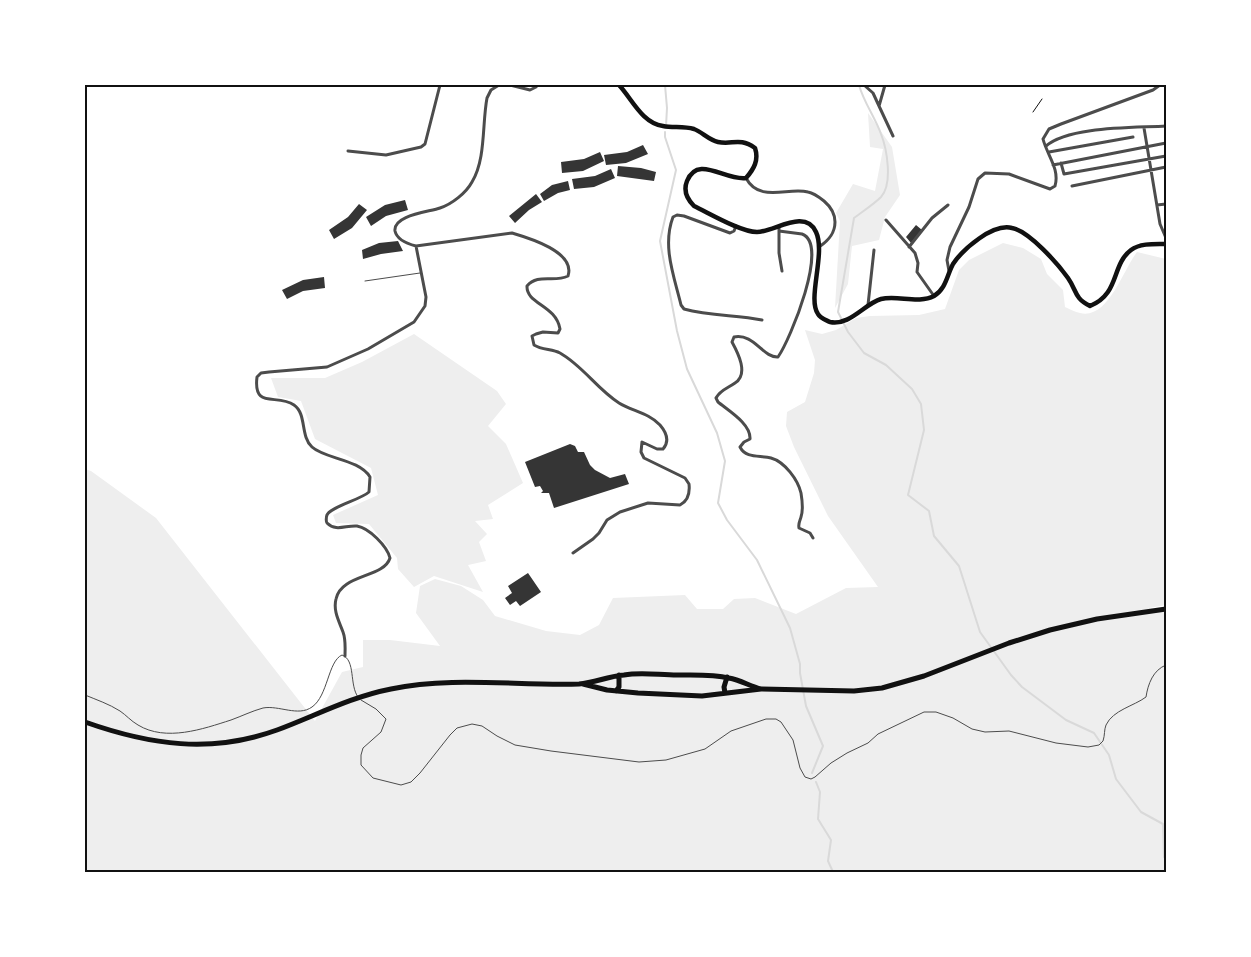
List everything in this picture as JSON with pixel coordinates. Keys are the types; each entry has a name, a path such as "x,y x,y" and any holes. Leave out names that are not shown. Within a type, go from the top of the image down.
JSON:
{"main road":[{"path":"619,85 652,124 693,129 720,142 739,140 754,148 757,155 756,164 746,178 738,180 708,168 699,169 690,176 685,191 694,206 736,225 757,232 779,229 800,221 809,224 816,231 819,247 814,304 817,314 824,320 833,322 844,321 881,299 926,298 934,296 944,286 949,272 961,253 997,229 1012,228 1020,231 1047,253 1070,280 1077,297 1090,306 1098,303 1105,297 1122,261 1132,249 1146,245 1166,244"},
{"path":"85,722 128,735 162,742 195,745 222,744 278,730 368,694 392,688 447,683 580,684 616,691 702,696 764,689 854,692 882,688 924,676 1009,643 1050,630 1097,619 1166,609"},
{"path":"580,684 619,675 640,674 727,677 764,689"},
{"path":"616,691 619,687 619,675"},
{"path":"725,693 724,687 727,677"},
{"path":"607,678 607,690"},
{"path":"734,693 740,680"}],"street":[{"path":"348,151 386,155 421,147 425,144 440,85"},
{"path":"498,85 491,90 487,98 480,161 474,180 468,189 440,208 412,215 401,220 396,224 397,236 416,246 512,234 524,237 561,255 567,262 570,271 568,276 562,279 540,278 532,280 528,286 529,295 555,315 560,328 558,333 536,334 532,336 534,345 559,353 582,370 614,400 654,419 666,434 668,440 663,449 657,449 642,442 641,452 644,458 685,478 689,484 690,491 684,503 675,506 648,503 615,514 607,520 593,539 573,553"},
{"path":"510,85 530,90 536,88 537,85"},
{"path":"864,85 873,93 893,136"},
{"path":"879,106 885,85"},
{"path":"949,272 947,260 950,248 969,207 978,179 984,173 1009,174 1050,189 1055,186 1057,180 1043,139 1049,129 1074,118 1153,90 1160,85"},
{"path":"1046,146 1058,138 1097,130 1166,126"},
{"path":"1144,128 1160,224 1166,238"},
{"path":"1049,152 1133,137"},
{"path":"1053,165 1166,143"},
{"path":"1061,163 1064,174 1166,156"},
{"path":"1072,186 1166,167"},
{"path":"746,178 750,185 757,190 780,193 806,191 818,196 829,205 834,212 833,232 829,240 819,247"},
{"path":"1157,205 1166,204"},
{"path":"909,246 932,218 948,205"},
{"path":"736,225 734,231 730,233 684,216 677,215 673,217 668,236 668,254 681,305 684,309 697,312 762,320"},
{"path":"886,220 917,258 917,272 934,296"},
{"path":"782,272 779,253 779,229 806,235 809,240 811,261 805,299 783,349 778,357 775,357 767,354 759,345 742,337 734,337 732,342 739,357 741,375 736,382 718,394 716,399 746,425 750,432 750,439 740,447 743,453 749,456 770,458 778,461 783,464 795,479 802,496 801,516 798,522 799,528 810,533 813,538"},
{"path":"344,656 344,634 336,614 336,596 345,585 386,565 390,558 386,550 364,528 357,526 333,527 327,524 326,517 333,510 363,497 369,492 370,477 364,469 311,447 296,406 289,402 272,401 262,398 257,390 257,378 261,373 327,367 368,349 414,322 426,306 416,246"},
{"path":"868,306 874,250"}],"lane":[{"path":"365,282 421,273"},
{"path":"85,695 107,704 138,725 155,732 172,734 225,722 266,708 301,711 310,708 321,697 328,675 338,657 344,656 350,661 353,687 356,694 386,719 381,732 363,748 361,755 362,764 373,778 401,785 411,782 457,728 472,724 482,726 515,745 639,762 666,760 705,749 731,731 766,719 776,719 781,722 793,740 800,768 805,777 811,779 856,747 868,743 878,734 924,712 936,712 953,718 972,729 985,732 1009,731 1056,743 1094,746 1103,741 1108,722 1118,713 1146,697 1148,686 1155,673 1166,665"}],"path":[{"path":"1033,112 1042,99"}],"shaded area":[{"path":"868,113 892,147 900,195 885,217 879,240 852,246 848,284 835,308 840,221 836,213 853,184 875,191 883,149 870,147"},
{"path":"1003,243 1023,248 1041,259 1047,274 1063,290 1065,307 1080,313 1090,313 1099,309 1107,302 1137,252 1166,259 1166,605 1149,608 1166,611 1166,872 85,872 85,469 91,471 156,518 315,721 342,672 363,667 363,640 390,640 440,646 416,613 420,586 435,579 461,586 483,600 495,616 546,631 580,635 599,625 613,598 685,595 697,609 723,609 734,599 755,598 796,614 846,588 878,587 828,516 794,447 786,426 787,412 805,402 814,373 815,360 805,330 822,334 836,330 856,318 919,315 945,309 959,270 969,260"},
{"path":"414,334 497,391 506,404 488,426 506,444 523,483 488,505 493,519 475,521 487,534 479,542 486,561 468,565 483,592 434,576 414,587 398,569 397,558 369,524 336,523 333,515 378,495 371,468 315,439 301,401 278,397 271,378 325,378 362,362"}],"building":[{"path":"643,145 648,154 626,163 606,165 604,155 627,152"},
{"path":"600,152 604,161 583,171 562,173 561,162 584,159"},
{"path":"618,166 641,168 656,172 654,181 617,176"},
{"path":"611,169 615,178 594,187 574,189 572,179 595,176"},
{"path":"568,181 570,190 558,193 544,201 540,194 552,185"},
{"path":"536,194 542,202 529,210 515,223 509,216"},
{"path":"405,200 408,210 386,216 371,226 366,217 385,205"},
{"path":"359,204 367,210 352,228 334,239 329,230 348,217"},
{"path":"916,225 922,230 911,243 906,237"},
{"path":"398,241 403,251 363,259 362,250 379,243"},
{"path":"324,277 325,288 303,291 287,299 282,290 303,280"},
{"path":"570,444 575,446 578,452 584,452 590,465 595,470 610,478 625,474 629,484 554,508 549,493 541,493 543,491 540,486 535,487 525,462"},
{"path":"528,573 541,592 520,606 516,601 510,605 505,598 512,593 508,586"}],"waterway":[{"path":"665,85 666,126"},
{"path":"859,85 883,140 887,157 888,175 885,191 881,197 854,218 838,312 848,332 864,353 886,365 912,389 921,404 924,430 908,495 929,511 934,536 959,566 980,632 1022,687 1066,720 1094,733 1109,755 1116,779 1141,812 1163,824 1164,857 1166,859"},
{"path":"665,132 676,170 660,241 677,331 687,369 717,433 725,461 718,503 727,520 757,560 790,628 800,664 806,706 823,746 812,773"},
{"path":"816,782 820,792 818,819 831,840 828,861 833,872"}]}
